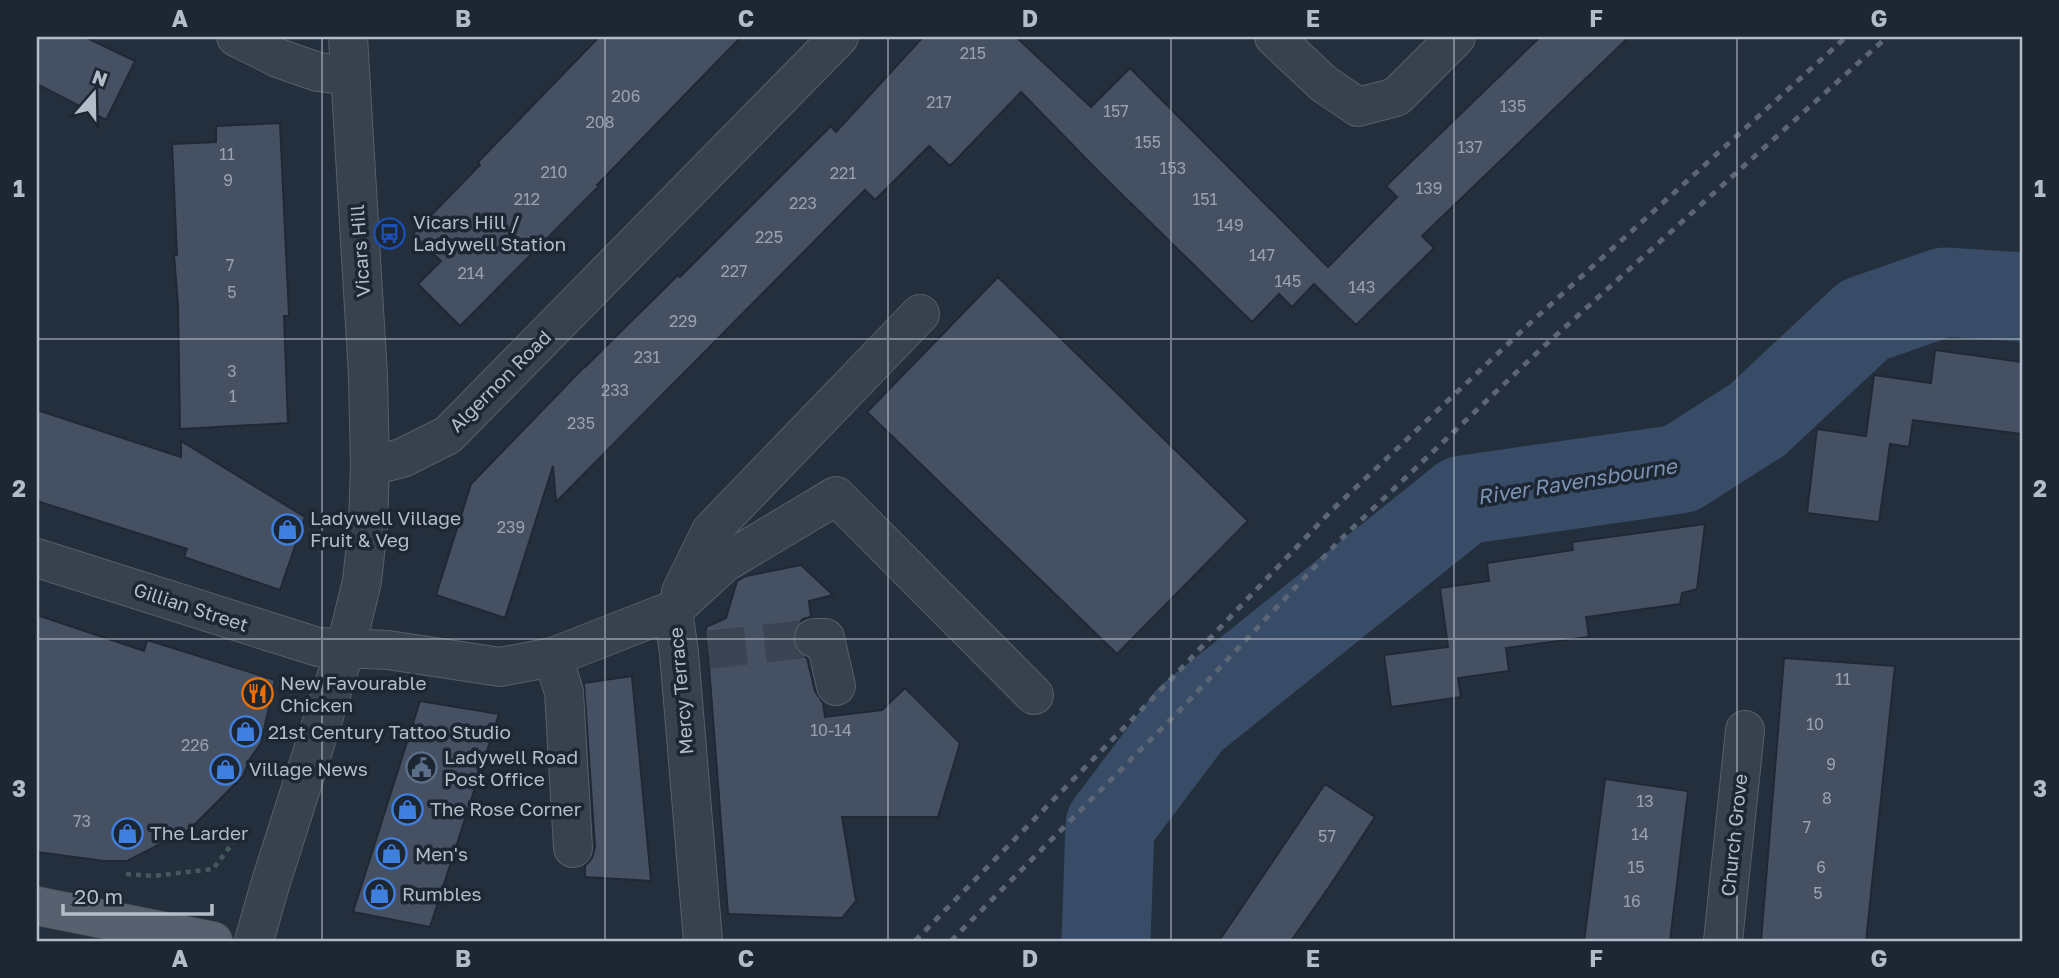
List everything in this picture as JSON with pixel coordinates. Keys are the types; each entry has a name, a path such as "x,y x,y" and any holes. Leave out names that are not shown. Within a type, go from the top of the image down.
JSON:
{"main road":[{"path":"37,906 213,941"}],"street":[{"path":"236,37 278,58 318,72 350,76"},
{"name":"Vicars Hill","path":"348,37 368,376 370,466"},
{"name":"Algernon Road","path":"370,466 402,458 448,435 839,37"},
{"path":"1274,37 1324,85 1358,107 1396,97 1456,37"},
{"path":"673,610 711,531 920,314"},
{"path":"254,941 346,647 362,580 368,526 370,466"},
{"path":"673,610 724,563 835,496 1034,695"},
{"name":"Gillian Street","path":"37,558 318,647 346,647"},
{"name":"Mercy Terrace","path":"346,647 500,667 553,657 673,610 693,652 703,941"},
{"path":"814,638 825,638 836,686"},
{"path":"553,657 564,692 573,848"},
{"name":"Church Grove","path":"1723,941 1745,730"}],"path":[{"path":"118,874 153,876 213,869"}],"building":[{"path":"37,37 85,37 135,61 106,120 37,84"},
{"path":"599,37 741,37 460,326 418,284 441,261 413,234 480,165 478,162"},
{"path":"923,37 1016,37 1091,107 1130,68 1328,267 1397,197 1386,186 1540,37 1629,37 1422,236 1434,248 1356,325 1314,284 1292,307 1279,294 1252,322 1021,92 950,166 929,146 875,200 865,190 556,502 553,466 505,618 436,595 471,484 585,366 584,368 678,275 680,277 831,126 836,132"},
{"path":"280,123 289,316 284,316 288,423 180,429 172,144 216,142 216,126"},
{"path":"998,277 1248,521 1117,654 867,412"},
{"path":"1935,350 2022,362 2022,434 1913,420 1909,447 1890,444 1879,522 1807,513 1817,429 1866,436 1874,375 1931,383"},
{"path":"37,410 181,457 181,441 305,517 280,590 184,557 187,549 37,501"},
{"path":"1705,524 1697,589 1682,593 1680,604 1586,617 1589,637 1506,648 1509,671 1458,678 1461,697 1391,707 1384,655 1448,647 1440,588 1489,581 1487,563 1573,550 1572,542"},
{"path":"801,565 833,595 809,601 811,617 803,619 795,627 792,637 795,649 807,658 815,691 823,703 825,717 882,710 905,688 960,743 938,817 842,817 856,901 842,918 728,914 706,627 726,618 737,581 746,576"},
{"path":"37,615 144,651 147,640 275,680 261,743 243,776 190,829 127,861 104,861 37,852"},
{"path":"1784,658 1895,666 1866,941 1761,941"},
{"path":"632,676 651,881 585,877 585,866 592,858 595,847 584,683"},
{"path":"420,701 499,714 430,927 353,912"},
{"path":"1605,779 1688,791 1670,941 1584,941"},
{"path":"1325,784 1375,817 1329,887 1291,941 1219,941"}],"waterway":[{"name":"River Ravensbourne","path":"1106,941 1110,825 1190,719 1463,500 1680,469 1757,420 1864,320 1944,292 2022,297"}],"tunnel":[{"path":"708,650 814,638"}],"railway":[{"path":"915,941 1155,696 1332,510 1528,325 1846,37"},
{"path":"951,941 1179,711 1339,541 1543,347 1887,37"}],"place":[{"name":"Vicars Hill / Ladywell Station","path":"390,233"},
{"name":"Ladywell Village Fruit & Veg","path":"287,529"},
{"name":"New Favourable Chicken","path":"257,694"},
{"name":"21st Century Tattoo Studio","path":"245,732"},
{"name":"Ladywell Road Post Office","path":"421,768"},
{"name":"Village News","path":"226,769"},
{"name":"The Rose Corner","path":"407,809"},
{"name":"The Larder","path":"127,833"},
{"name":"Men's","path":"392,854"},
{"name":"Rumbles","path":"379,894"}]}
